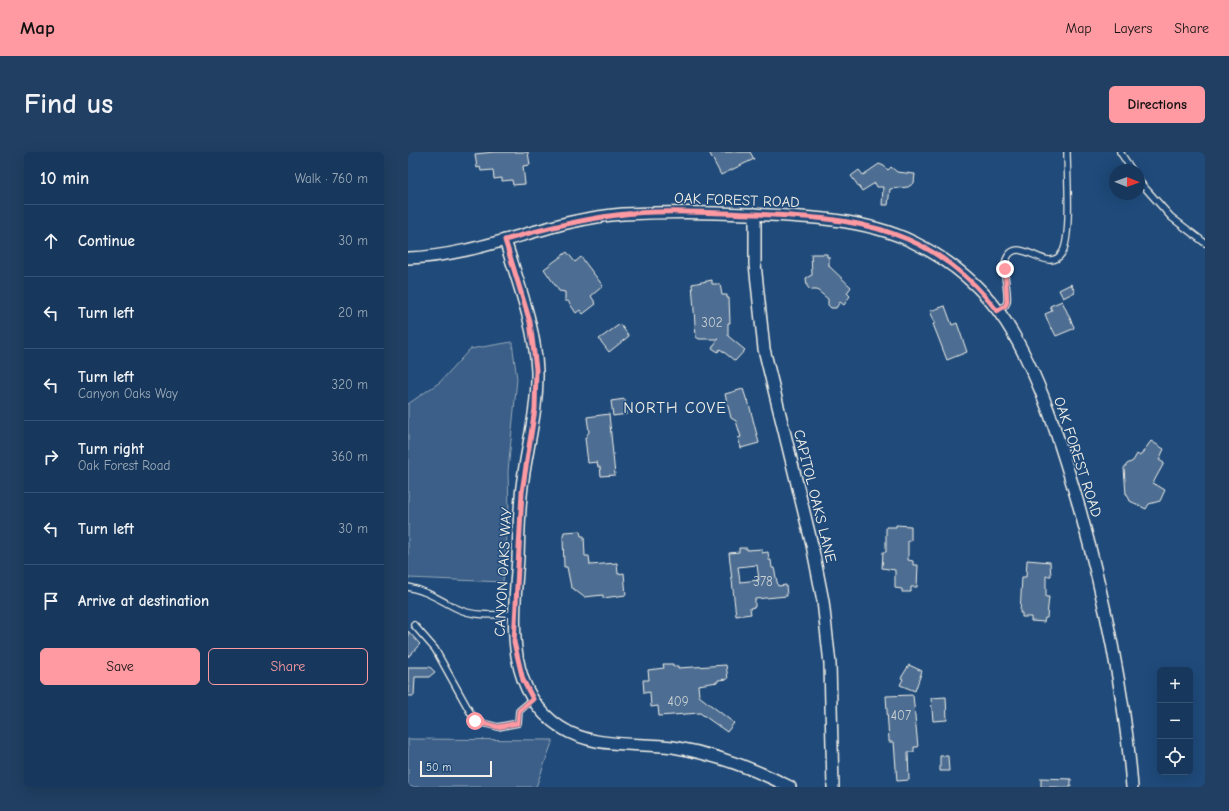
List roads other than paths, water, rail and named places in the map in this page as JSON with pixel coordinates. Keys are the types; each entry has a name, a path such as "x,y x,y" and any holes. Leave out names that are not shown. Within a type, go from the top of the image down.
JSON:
{"street":[{"name":"OAK FOREST ROAD","path":"408,258 437,256 460,252 560,224 619,214 755,214 796,215 871,227 913,242 952,264 973,282 997,311 1020,348 1041,392 1062,448 1110,627 1124,711 1132,787"},
{"name":"CAPITOL OAKS LANE","path":"755,214 756,271 764,349 812,545 823,601 830,664 833,787"},
{"name":"CANYON OAKS WAY","path":"505,240 530,322 536,369 535,409 523,480 514,614 514,642 523,680 533,699 546,715 559,726 589,740 675,748 724,759 766,775 790,787"}],"lane":[{"path":"997,311 1005,306 1007,302 1006,262 1011,253 1022,250 1049,260 1054,260 1063,252 1067,228 1067,152"},
{"path":"1120,152 1128,164"},
{"path":"1145,188 1171,218 1205,243"},
{"path":"408,587 423,591 457,609 483,615 514,614"},
{"path":"414,625 435,649 475,721 498,727 518,723 519,711 533,699"}],"district":[{"name":"NORTH COVE","path":"675,408"}]}
